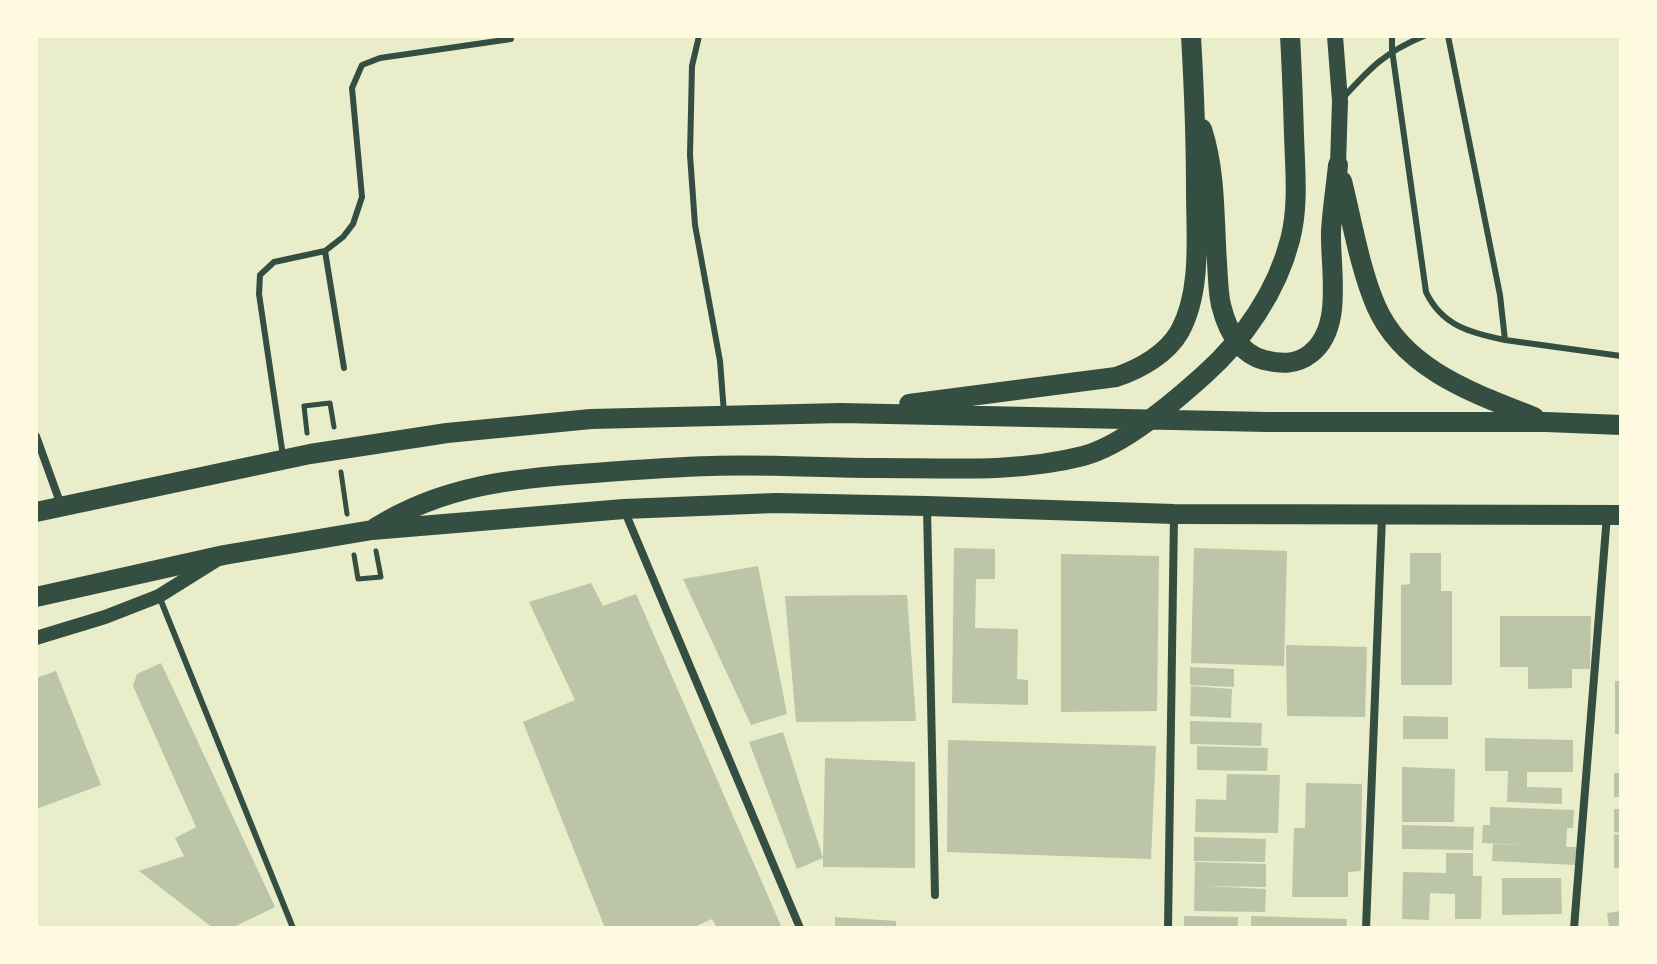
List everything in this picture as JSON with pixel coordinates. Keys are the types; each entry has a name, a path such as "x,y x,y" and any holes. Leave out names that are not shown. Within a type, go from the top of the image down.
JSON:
{"highway":[{"path":"841,413 1116,377 1135,371 1162,351 1179,333 1193,289 1196,256 1195,106 1191,36"},
{"path":"372,530 414,505 452,492 548,476 714,465 811,468 1024,466 1085,456 1112,444 1196,383 1233,347 1265,299 1282,263 1295,207 1290,36"},
{"path":"1195,106 1210,154 1220,303 1230,333 1247,353 1259,359 1296,362 1321,345 1328,332 1332,310 1331,231 1338,165"},
{"path":"1338,165 1370,290 1389,328 1427,367 1452,383 1546,422"},
{"path":"36,512 284,459 447,433 591,419 841,413 1267,422 1621,425"},
{"path":"36,597 224,555 372,530 624,509 776,503 1174,514 1614,515"}],"main road":[{"path":"1335,36 1340,101 1338,165"}],"street":[{"path":"36,436 38,450 61,506"},
{"path":"927,506 935,895"},
{"path":"624,509 800,928"},
{"path":"1168,928 1174,514"},
{"path":"1574,928 1614,515"},
{"path":"1366,928 1382,516"},
{"path":"36,638 105,617 159,596 224,555"}],"lane":[{"path":"699,36 692,66 690,155 695,225 720,361 724,415"},
{"path":"1392,36 1426,292 1432,306 1444,318 1475,334 1621,356"},
{"path":"1340,101 1392,50 1424,36"},
{"path":"1448,36 1500,295 1505,340"},
{"path":"284,459 259,294 260,275 274,262 325,251 343,237 353,224 362,197 352,88 362,65 380,58 511,39"},
{"path":"325,251 344,368"},
{"path":"159,596 293,928"}],"path":[{"path":"304,406 330,403 335,432"},
{"path":"339,462 348,520"},
{"path":"353,549 358,579 381,577"}],"building":[{"path":"954,548 995,549 995,579 976,579 975,628 1018,629 1017,679 1028,680 1028,705 952,703"},
{"path":"1194,548 1287,551 1284,666 1191,663"},
{"path":"1410,553 1441,553 1441,591 1452,591 1452,685 1401,685 1401,585 1410,584"},
{"path":"1061,554 1159,556 1157,711 1061,712"},
{"path":"758,566 787,714 751,725 683,579"},
{"path":"591,583 603,606 636,594 782,928 717,928 712,919 692,928 605,928 523,722 575,700 529,602"},
{"path":"907,595 916,721 796,722 785,596"},
{"path":"1500,616 1591,616 1590,669 1572,669 1572,688 1528,689 1528,667 1500,667"},
{"path":"1286,645 1367,647 1365,717 1287,716"},
{"path":"161,663 275,907 232,928 213,928 139,871 184,856 175,838 196,827 133,686 137,674"},
{"path":"1190,667 1234,669 1234,687 1190,685"},
{"path":"56,671 101,785 36,809 36,678"},
{"path":"1615,681 1621,681 1621,734 1615,734"},
{"path":"1191,686 1232,689 1231,718 1190,716"},
{"path":"1403,716 1448,717 1448,739 1403,739"},
{"path":"1190,721 1262,723 1261,746 1190,744"},
{"path":"783,732 823,858 797,869 749,742"},
{"path":"1485,738 1573,740 1573,772 1527,772 1527,787 1562,788 1562,804 1507,802 1508,771 1485,771"},
{"path":"948,740 1156,746 1151,859 947,852"},
{"path":"1197,746 1268,748 1267,771 1197,770"},
{"path":"825,758 915,762 915,868 823,867"},
{"path":"1402,767 1455,769 1454,822 1402,822"},
{"path":"1614,773 1621,773 1621,797 1614,797"},
{"path":"1227,774 1280,775 1278,833 1195,832 1196,799 1226,800"},
{"path":"1306,783 1362,784 1361,871 1348,872 1348,897 1292,897 1294,828 1305,828"},
{"path":"1490,807 1574,810 1573,828 1567,828 1566,847 1577,847 1576,865 1492,861 1493,844 1529,845 1482,843 1483,825 1490,825"},
{"path":"1614,809 1621,809 1621,833 1614,832"},
{"path":"1402,825 1474,827 1473,850 1402,849"},
{"path":"1614,834 1621,835 1621,868 1614,868"},
{"path":"1194,837 1266,839 1265,862 1194,861"},
{"path":"1446,853 1473,853 1473,876 1482,876 1481,919 1455,919 1455,894 1430,893 1429,920 1402,919 1403,872 1446,873"},
{"path":"1195,862 1266,864 1266,887 1205,886 1266,889 1265,912 1194,911"},
{"path":"1502,878 1561,878 1562,914 1502,915"},
{"path":"1621,911 1621,928 1609,928 1607,913"},
{"path":"1184,916 1238,917 1238,928 1184,928"},
{"path":"1251,916 1347,919 1346,928 1251,928"},
{"path":"835,917 896,921 896,928 835,928"}]}
